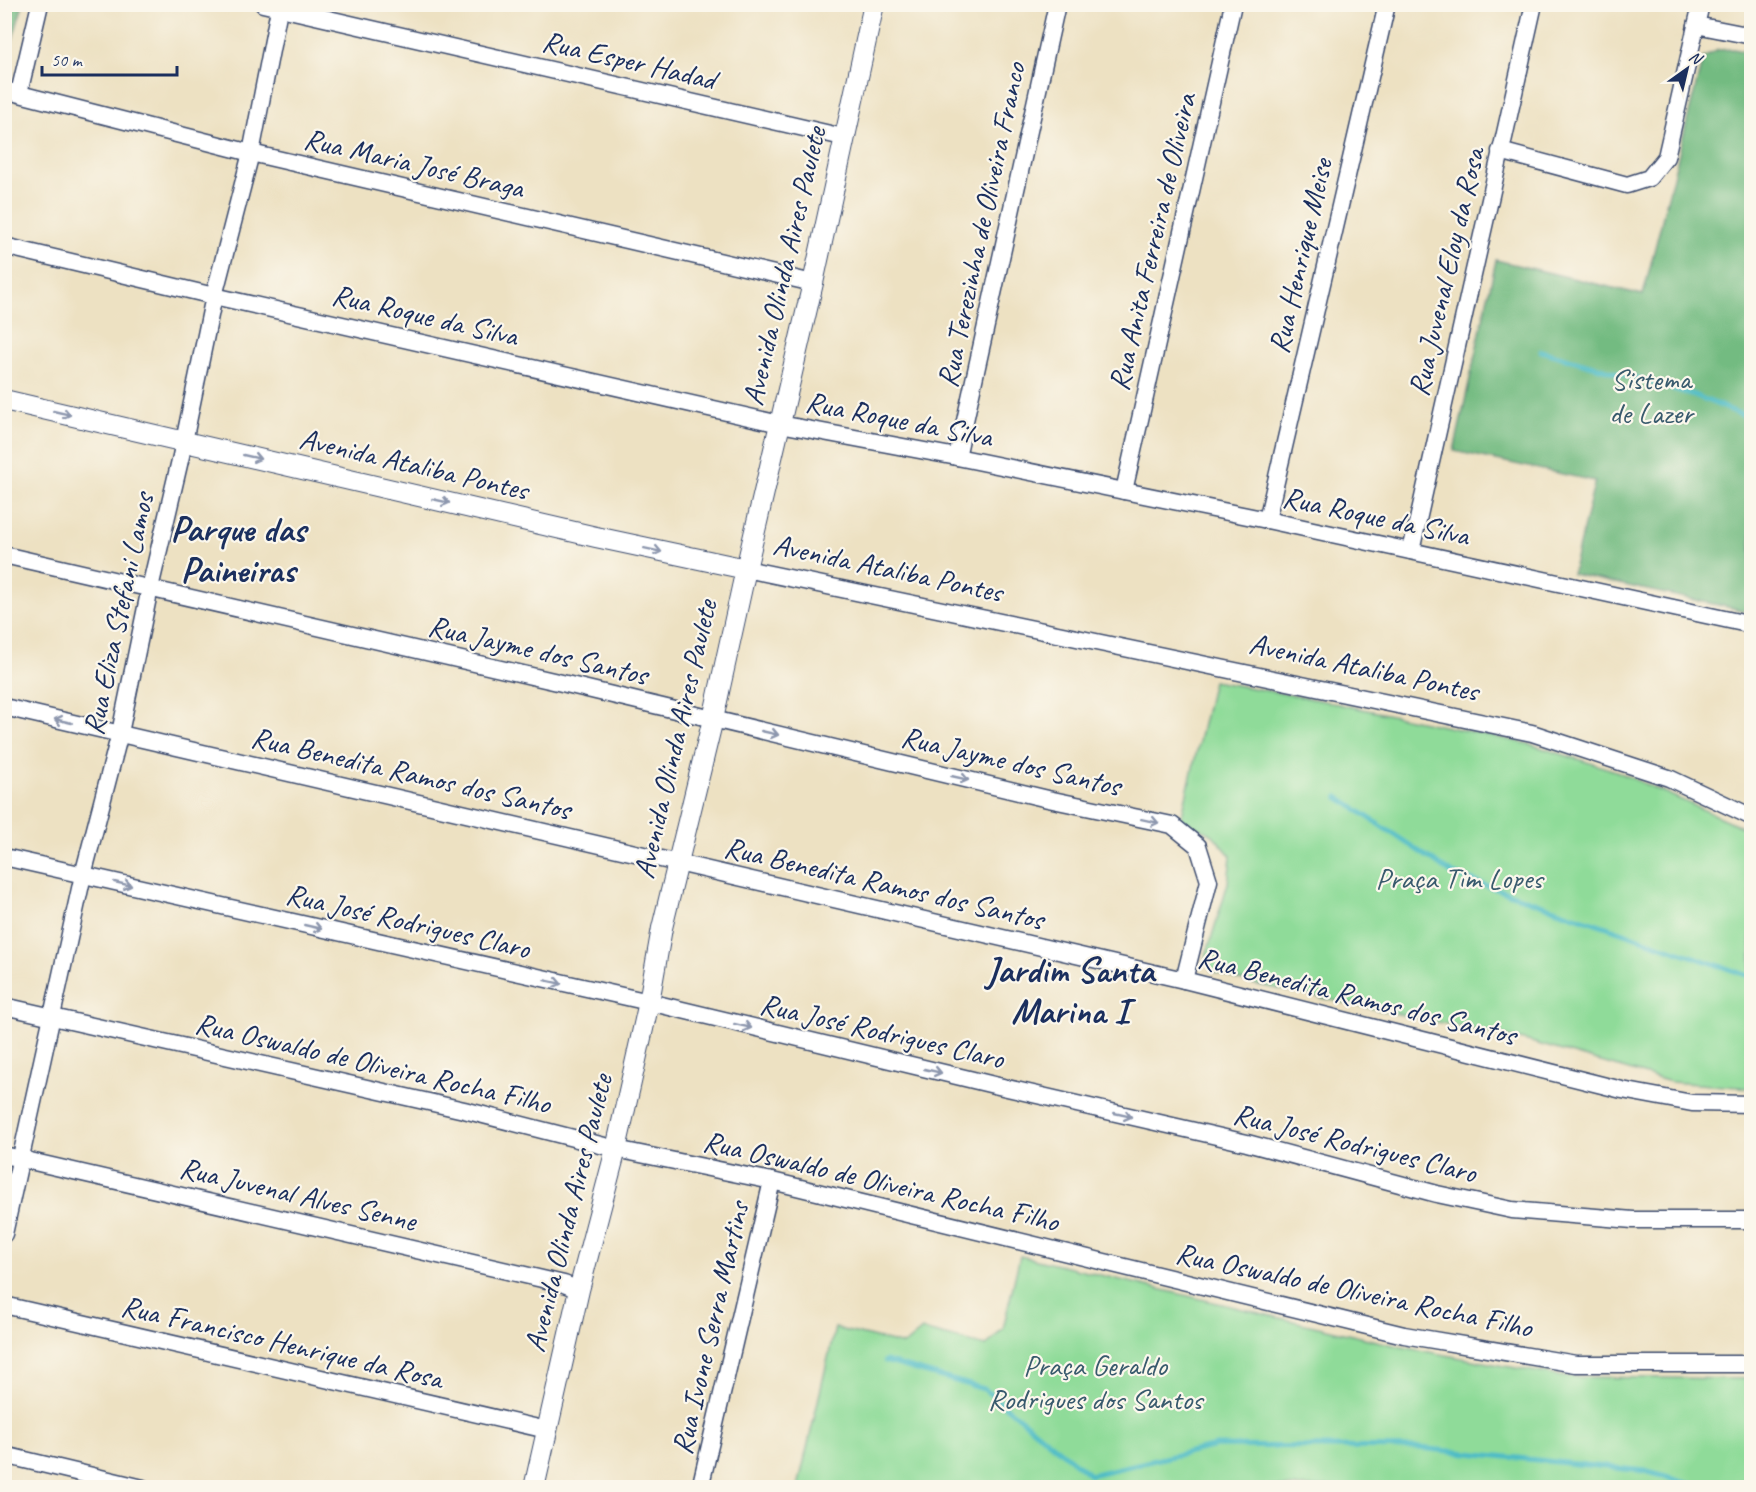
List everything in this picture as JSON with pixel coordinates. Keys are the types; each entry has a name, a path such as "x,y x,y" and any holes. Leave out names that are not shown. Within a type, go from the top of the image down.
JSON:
{"street":[{"path":"12,91 40,4"},
{"name":"Rua Esper Hadad","path":"262,4 280,6 843,137"},
{"name":"Avenida Olinda Aires Paulete","path":"534,1488 579,1290 616,1149 649,1002 662,928 713,719 874,4"},
{"name":"Rua Terezinha de Oliveira Franco","path":"957,457 1057,4"},
{"name":"Rua Anita Ferreira de Oliveira","path":"1124,491 1233,4"},
{"name":"Rua Henrique Meise","path":"1267,520 1387,4"},
{"name":"Rua Juvenal Eloy da Rosa","path":"1411,551 1534,4"},
{"path":"1500,151 1627,184 1649,178 1666,157 1701,4"},
{"name":"Rua Eliza Stefani Lamos","path":"4,1234 83,875 120,733 214,296 251,153 280,6"},
{"path":"1696,25 1752,36"},
{"name":"Rua Maria José Braga","path":"12,91 251,153 813,283"},
{"name":"Rua Roque da Silva","path":"4,246 780,424 957,457 1267,520 1752,625"},
{"name":"Avenida Ataliba Pontes","path":"4,400 746,570 1532,733 1669,778 1752,817"},
{"name":"Rua Jayme dos Santos","path":"4,555 1048,799 1172,825 1198,846 1209,881 1184,980"},
{"name":"Rua Benedita Ramos dos Santos","path":"4,707 1184,980 1622,1090 1692,1103 1752,1104"},
{"name":"Rua José Rodrigues Claro","path":"4,857 649,1002 1247,1143 1437,1194 1512,1210 1633,1220 1752,1220"},
{"name":"Rua Oswaldo de Oliveira Rocha Filho","path":"4,1006 464,1110 616,1149 772,1181 1404,1335 1576,1364 1752,1364"},
{"name":"Rua Juvenal Alves Senne","path":"4,1155 442,1255 564,1284 579,1290"},
{"name":"Rua Ivone Serra Martins","path":"700,1488 772,1181"},
{"name":"Rua Francisco Henrique da Rosa","path":"4,1305 546,1430"},
{"path":"4,1455 143,1488"}],"green space":[{"path":"5,4 23,5 5,59"},
{"name":"Sistema de Lazer","path":"1733,49 1752,53 1751,612 1572,574 1595,481 1454,451 1496,260 1643,295 1703,58 1718,50"},
{"name":"Praça Tim Lopes","path":"1213,681 1319,700 1529,744 1616,771 1751,831 1751,1088 1671,1082 1524,1040 1249,983 1212,971 1205,959 1228,883 1231,856 1213,835 1181,819"},
{"name":"Praça Geraldo Rodrigues dos Santos","path":"1020,1256 1402,1347 1565,1377 1751,1379 1751,1487 798,1487 835,1328 904,1345 922,1330 986,1346 1003,1329"}],"waterway":[{"path":"1541,351 1694,395 1752,419"},
{"path":"1338,797 1453,874 1752,977"},
{"path":"885,1361 984,1389 1090,1475 1216,1446 1419,1448 1645,1471 1703,1488"}],"district":[{"name":"Parque das Paineiras","path":"238,550"},
{"name":"Jardim Santa Marina I","path":"1070,990"}]}
